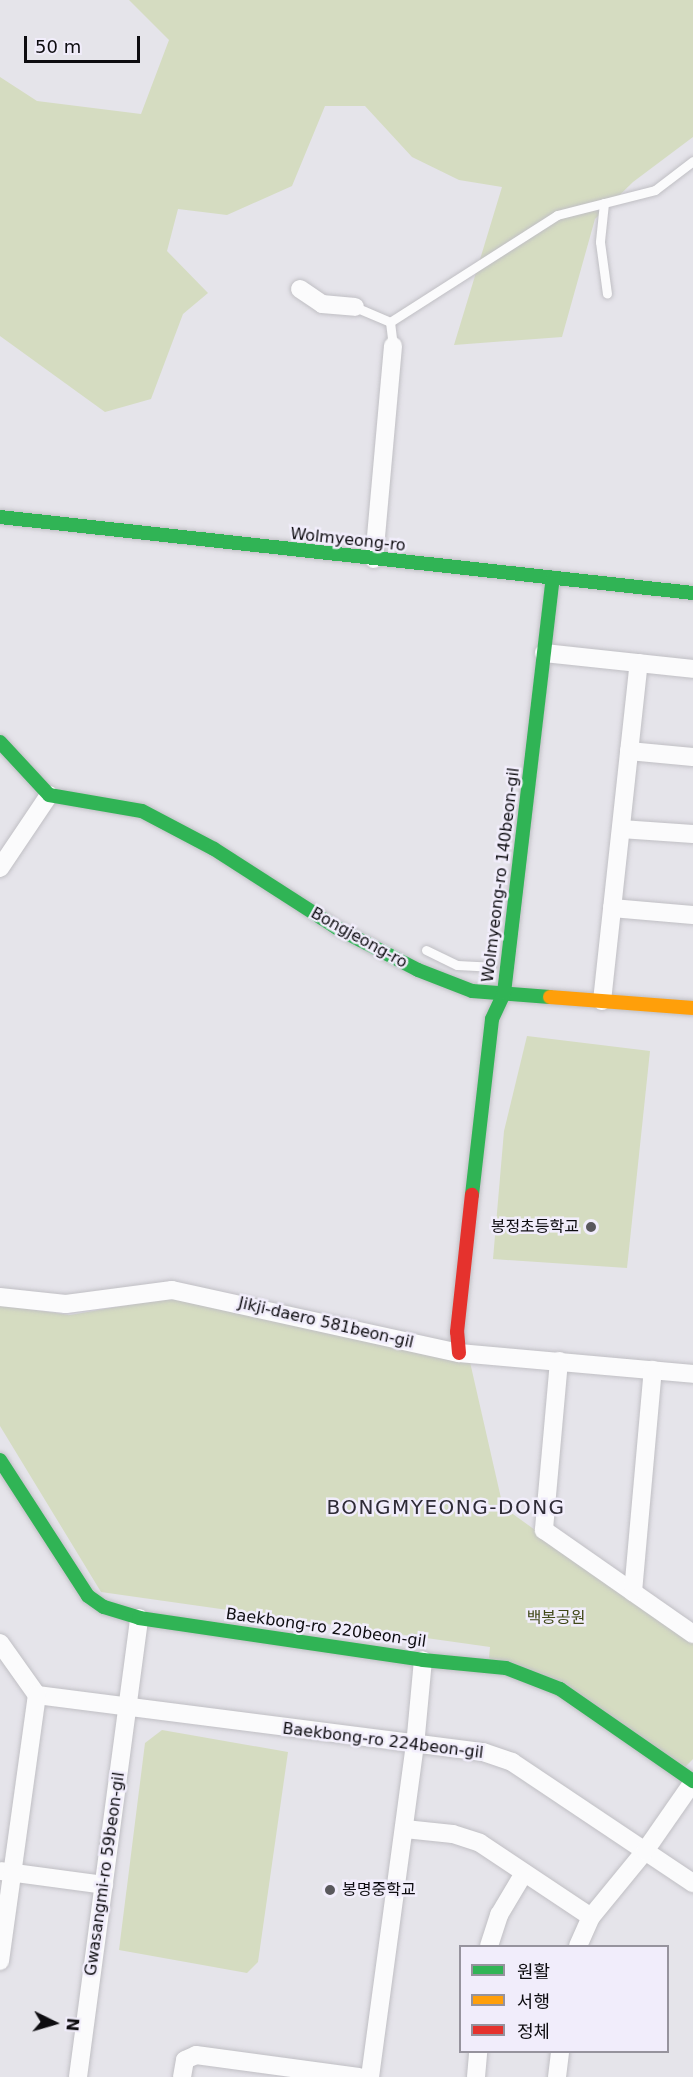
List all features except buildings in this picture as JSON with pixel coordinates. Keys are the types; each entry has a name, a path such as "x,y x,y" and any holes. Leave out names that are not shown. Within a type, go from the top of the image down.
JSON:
{"street":[{"path":"300,289 322,304 355,307"},
{"path":"374,559 393,346"},
{"name":"Wolmyeong-ro","path":"0,517 693,593"},
{"name":"Wolmyeong-ro 140beon-gil","path":"459,1353 457,1332 492,1019 504,993 553,578"},
{"path":"544,653 693,669"},
{"path":"602,1001 639,663"},
{"path":"0,742 49,795 0,868"},
{"path":"629,751 693,757"},
{"name":"Bongjeong-ro","path":"49,795 142,811 214,849 337,928 418,970 472,991 693,1008"},
{"path":"621,828 688,834"},
{"path":"612,909 688,914"},
{"name":"Jikji-daero 581beon-gil","path":"0,1297 66,1304 172,1290 459,1353 693,1374"},
{"path":"559,1361 544,1530 693,1634"},
{"path":"633,1592 653,1370"},
{"name":"Baekbong-ro 220beon-gil","path":"2,1466 88,1596 104,1607 139,1618 423,1660 506,1668 537,1678 560,1689 693,1782"},
{"name":"Gwasangmi-ro 59beon-gil","path":"78,2077 139,1618"},
{"path":"0,1643 37,1695 6,1872 0,1960"},
{"path":"370,2077 416,1746 423,1660"},
{"name":"Baekbong-ro 224beon-gil","path":"37,1695 416,1746 483,1752 512,1762 693,1883"},
{"path":"579,1945 591,1917 645,1851 693,1782"},
{"path":"405,1829 453,1834 480,1843 591,1917"},
{"path":"6,1872 104,1885"},
{"path":"490,1945 499,1915 524,1873"},
{"path":"476,2077 478,2053"},
{"path":"557,2077 560,2053"},
{"path":"183,2068 196,2055 359,2077"}],"lane":[{"path":"390,322 557,216 655,190 693,161"},
{"path":"604,203 600,242 607,294"},
{"path":"355,307 390,322"},
{"path":"390,322 393,346"},
{"path":"426,950 457,965 491,967"}],"green space":[{"path":"129,0 693,0 693,137 633,182 595,219 562,337 454,345 502,187 459,180 412,157 365,106 325,106 292,186 227,215 178,209 167,251 208,293 183,314 151,399 105,412 0,336 0,77 37,101 141,114 169,40"},
{"path":"527,1036 650,1051 627,1268 493,1259 504,1131"},
{"name":"백봉공원","path":"174,1297 470,1362 503,1507 693,1643 693,1759 684,1768 489,1658 490,1647 101,1592 0,1426 0,1305 70,1315"},
{"path":"162,1730 288,1752 258,1962 247,1973 119,1950 145,1743"}],"traffic: fast":[{"path":"0,517 693,593"},
{"path":"472,1195 492,1019 504,993 553,578"},
{"path":"0,742 49,795 142,811 214,849 337,928 418,970 472,991 550,997"},
{"path":"0,1460 88,1596 104,1607 139,1618 423,1660 506,1668 560,1689 693,1781"}],"traffic: slow":[{"path":"550,997 693,1008"}],"traffic: jam":[{"path":"459,1353 457,1332 472,1195"}],"place":[{"name":"봉정초등학교","path":"591,1227"},
{"name":"봉명중학교","path":"330,1890"}],"district":[{"name":"BONGMYEONG-DONG","path":"446,1507"}]}
